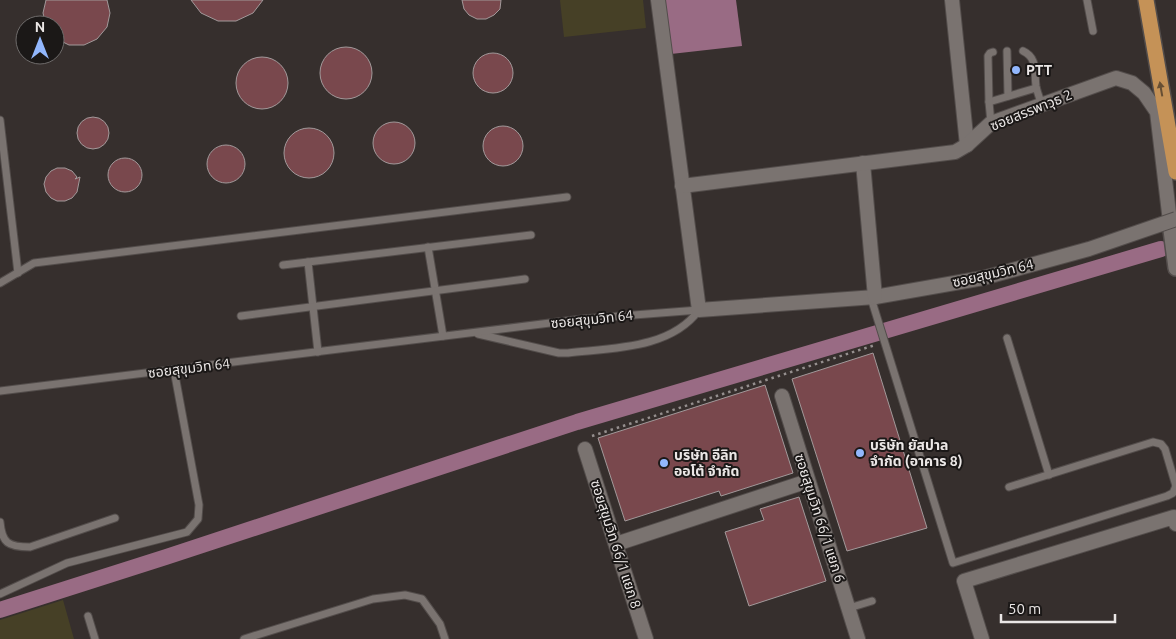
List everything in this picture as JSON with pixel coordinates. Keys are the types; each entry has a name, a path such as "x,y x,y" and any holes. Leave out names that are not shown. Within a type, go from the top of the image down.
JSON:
{"highway":[{"path":"1146,0 1176,172"}],"street":[{"path":"658,0 699,310"},
{"path":"952,0 967,145"},
{"name":"ซอยสรรพาวุธ 2","path":"682,186 955,152 967,145 991,124 1116,78 1132,82 1144,93 1156,112 1174,225 1176,268"},
{"path":"863,163 873,297"},
{"name":"ซอยสุขุมวิท 64","path":"699,310 873,297 983,278 1174,225"},
{"name":"ซอยสุขุมวิท 66/1 แยก 6","path":"782,396 858,639"},
{"name":"ซอยสุขุมวิท 66/1 แยก 8","path":"586,449 646,639"},
{"path":"616,544 808,481"},
{"path":"982,639 964,581 1174,517 1176,524"}],"lane":[{"path":"1087,0 1093,31"},
{"path":"991,124 988,102 988,56 993,52"},
{"path":"1007,52 1008,96"},
{"path":"1023,52 1031,57 1035,63 1036,88 1042,105"},
{"path":"988,102 1036,88"},
{"path":"0,120 18,273"},
{"path":"0,284 34,263 567,197"},
{"path":"283,265 531,235"},
{"path":"428,247 443,336"},
{"path":"308,262 318,352"},
{"path":"241,316 525,279"},
{"path":"873,297 883,341 954,563 1167,496 1173,492 1176,486 1165,449 1161,444 1153,442 1009,487"},
{"path":"471,333 559,353 568,353 645,343 663,337 691,319 699,310"},
{"name":"ซอยสุขุมวิท 64","path":"0,390 582,319 699,310"},
{"path":"1007,338 1049,475"},
{"path":"0,594 67,563 187,532 198,519 199,505 174,370"},
{"path":"0,522 2,536 7,542 17,547 30,547 115,518"},
{"path":"244,639 373,599 405,595 422,599 440,624 445,639"},
{"path":"848,608 872,601"},
{"path":"88,616 95,639"}],"path":[{"path":"586,449 582,439 883,341"}],"shaded area":[{"path":"560,0 643,0 646,28 564,37"},
{"path":"665,0 736,0 742,46 671,54"},
{"path":"63,600 74,639 0,639 0,620"}],"building":[{"path":"46,0 107,0 110,13 107,27 97,39 84,45 69,45 65,43 65,15 44,15"},
{"path":"191,0 263,0 253,13 236,21 218,21 201,13"},
{"path":"462,0 501,0 500,9 486,19 477,19 469,15 464,9"},
{"path":"341,47 351,47 365,54 372,68 372,78 365,92 351,99 341,99 331,95 324,88 320,78 320,68 324,58 331,51"},
{"path":"493,53 507,59 513,73 507,87 493,93 479,87 473,73 479,59"},
{"path":"257,57 267,57 281,64 288,78 288,88 281,102 267,109 257,109 247,105 240,98 236,88 236,78 240,68 247,61"},
{"path":"93,117 104,122 109,133 104,144 93,149 82,144 77,133 82,122"},
{"path":"394,122 409,128 415,143 409,158 394,164 379,158 373,143 379,128"},
{"path":"503,126 517,132 523,146 517,160 503,166 489,160 483,146 489,132"},
{"path":"309,128 318,130 329,139 334,153 332,162 323,173 309,178 300,176 289,167 284,153 286,144 295,133"},
{"path":"226,145 240,150 245,164 240,178 226,183 212,178 207,164 212,150"},
{"path":"125,158 137,163 142,175 137,187 125,192 113,187 108,175 113,163"},
{"path":"57,168 65,168 72,171 77,177 75,179 80,177 77,192 72,198 65,201 57,201 51,198 46,192 44,184 46,177"},
{"name":"บริษัท ยัสปาล จำกัด (อาคาร 8)","path":"873,353 927,528 847,551 792,379"},
{"path":"765,385 793,473 721,496 719,491 625,521 598,438"},
{"path":"799,497 826,581 749,606 725,532 764,520 760,509"}],"waterway":[{"path":"0,610 577,422 1161,249"}],"place":[{"name":"PTT","path":"1016,70"},
{"name":"บริษัท ยัสปาล จำกัด (อาคาร 8)","path":"860,453"},
{"name":"บริษัท อีลิท ออโต้ จำกัด","path":"664,463"}]}
